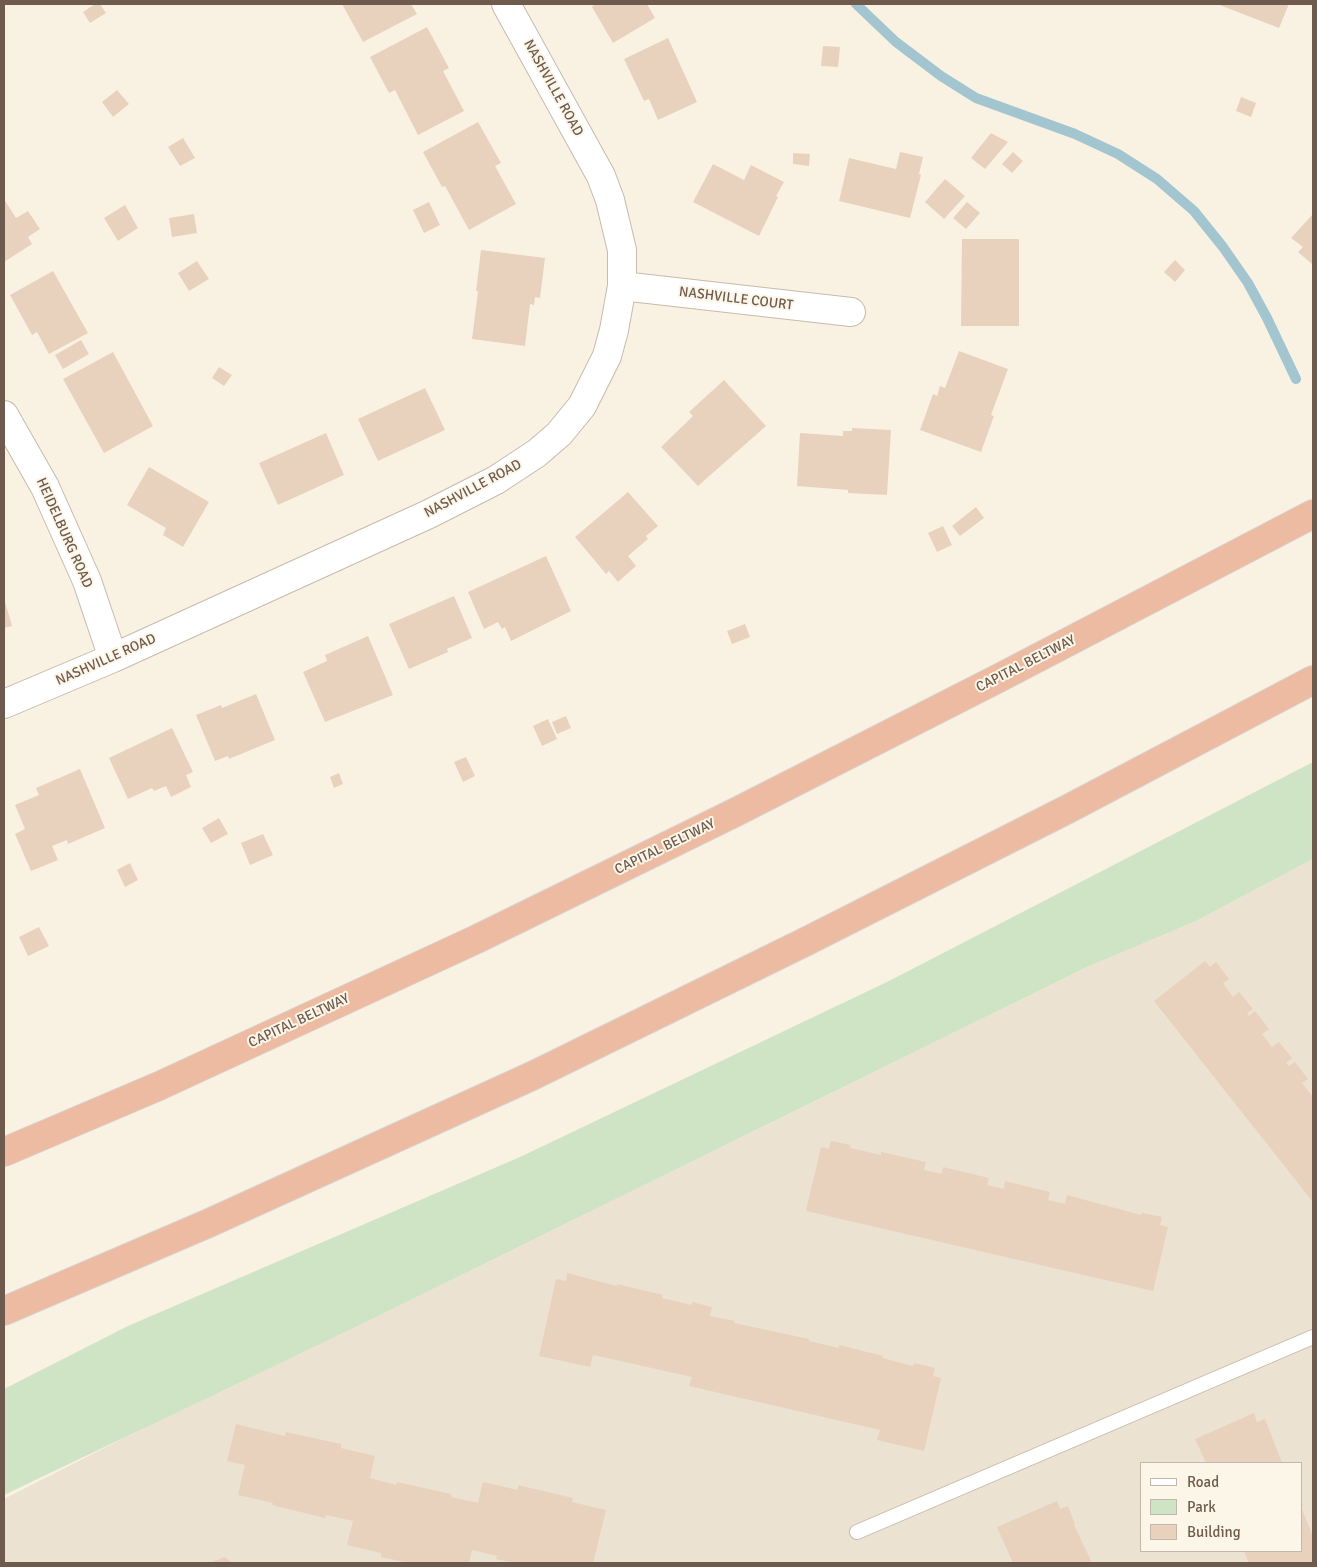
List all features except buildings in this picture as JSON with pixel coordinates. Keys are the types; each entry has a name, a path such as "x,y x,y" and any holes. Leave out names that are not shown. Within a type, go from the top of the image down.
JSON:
{"highway":[{"name":"CAPITAL BELTWAY","path":"4,1152 159,1086 486,934 734,813 902,728 1313,514"},
{"path":"4,1311 209,1223 532,1076 1068,809 1313,680"}],"street":[{"name":"NASHVILLE ROAD","path":"4,704 113,658 429,514 496,480 537,454 559,434 582,406 607,356 614,330 622,286 622,250 610,200 601,176 506,4"},
{"name":"NASHVILLE COURT","path":"622,286 851,312"},
{"name":"HEIDELBURG ROAD","path":"4,415 45,488 80,564 113,658"}],"lane":[{"path":"857,1532 1313,1337"}],"shaded area":[{"path":"1313,859 1313,1563 4,1563 4,1499 165,1417 362,1324 1087,967 1194,922"}],"green space":[{"path":"1313,762 1313,859 1194,922 1087,967 362,1324 4,1495 4,1389 128,1326 520,1157 889,981"}],"waterway":[{"path":"856,4 896,42 941,76 976,98 1075,134 1118,154 1157,179 1194,211 1223,247 1248,283 1296,379"}]}
